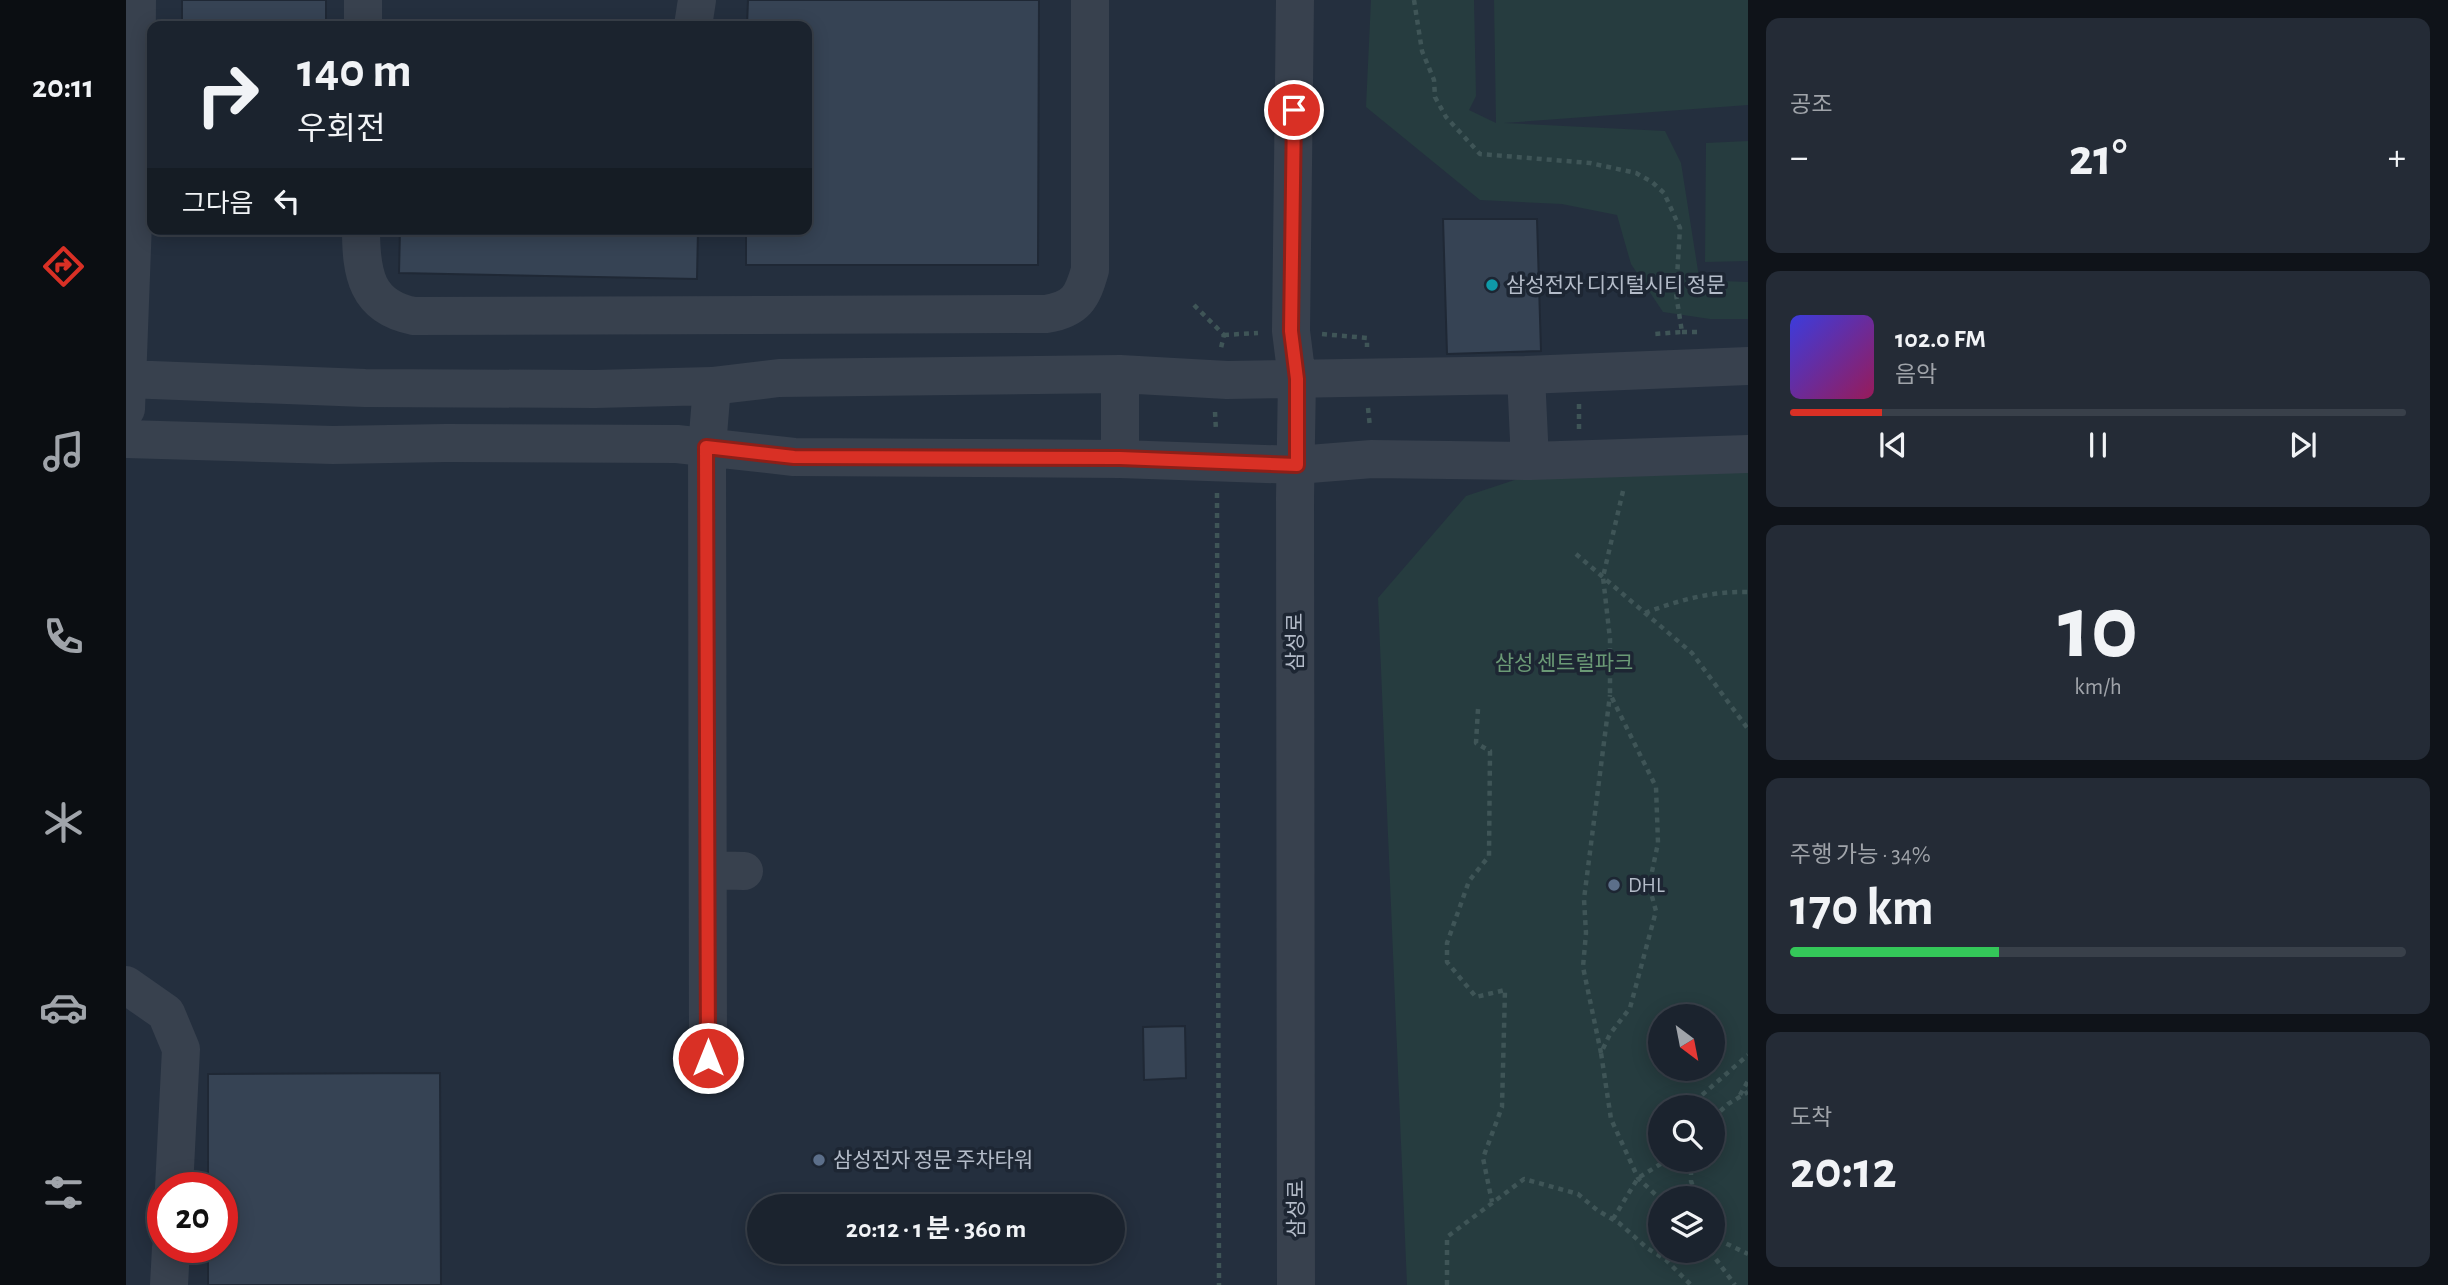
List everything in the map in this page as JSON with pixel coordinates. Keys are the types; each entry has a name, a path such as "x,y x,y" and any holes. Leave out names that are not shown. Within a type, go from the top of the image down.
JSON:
{"street":[{"path":"137,0 136,141 127,389 595,389 712,386 779,378 1120,374 1214,379 1297,379 1526,375 1748,366"},
{"path":"363,0 363,21"},
{"path":"694,21 697,0"},
{"path":"361,235 362,265 370,287 384,305 414,316 1062,312 1079,299 1090,270 1090,0"},
{"name":"삼성로","path":"1295,0 1291,331 1297,379 1296,1285"},
{"path":"1120,374 1120,458"},
{"path":"1526,375 1530,461"},
{"path":"708,1058 726,871 706,447 712,386"},
{"path":"126,439 333,445 677,444 794,457 1120,458 1297,465 1373,459 1530,461 1748,454"},
{"path":"126,985 166,1013 181,1049 175,1172"},
{"path":"169,1285 170,1263"}],"path":[{"path":"1414,0 1422,51 1434,80 1436,97 1446,117 1480,154 1590,163 1636,173 1664,193 1680,228 1676,294 1682,332 1644,335"},
{"path":"1194,305 1224,335 1214,379 1219,1285"},
{"path":"1578,459 1580,373"},
{"path":"1624,488 1603,577 1610,639 1610,694 1584,899 1586,933 1583,967 1601,1053 1611,1119 1638,1178 1648,1188"},
{"path":"1576,554 1692,653 1748,729"},
{"path":"1645,613 1674,602 1710,594 1748,592"},
{"path":"1601,1053 1630,1008 1656,911 1649,886 1658,843 1656,788 1610,694"},
{"path":"1478,709 1476,743 1490,751 1489,856 1469,881 1447,943 1447,962 1476,997 1505,990 1502,1107 1483,1158 1492,1202"},
{"path":"1702,1095 1748,1055"},
{"path":"1739,1096 1748,1081"},
{"path":"1725,1108 1748,1092"},
{"path":"1613,1219 1638,1178 1648,1172"},
{"path":"1447,1285 1447,1237 1524,1179 1578,1194 1666,1260 1691,1285"},
{"path":"1725,1243 1748,1254"},
{"path":"1719,1263 1735,1285"}],"green space":[{"path":"1371,0 1474,0 1476,96 1469,110 1496,123 1494,0 1748,0 1748,105 1504,123 1665,131 1681,163 1699,277 1748,282 1748,319 1710,319 1663,312 1631,264 1617,215 1562,204 1480,200 1366,107"},
{"path":"1748,141 1748,261 1705,262 1706,143"},
{"name":"삼성 센트럴파크","path":"1748,454 1748,1285 1407,1285 1378,598 1466,496 1578,459"}],"building":[{"path":"182,0 326,0 326,21 182,21"},
{"path":"748,0 1039,0 1038,265 746,265 746,235 812,235 812,21 747,21"},
{"name":"삼성전자 디지털시티 정문","path":"1443,219 1537,219 1541,351 1447,354"},
{"path":"400,235 698,235 697,279 399,273"},
{"path":"1185,1026 1186,1078 1144,1080 1143,1027"},
{"path":"440,1073 441,1285 208,1285 208,1263 238,1263 238,1172 208,1172 208,1074"}],"place":[{"name":"삼성전자 디지털시티 정문","path":"1492,285"},
{"name":"DHL","path":"1614,885"},
{"name":"삼성전자 정문 주차타워","path":"819,1160"}],"route":[{"path":"708,1058 706,447 794,457 1120,458 1297,465 1297,379 1291,331 1294,110"}]}
